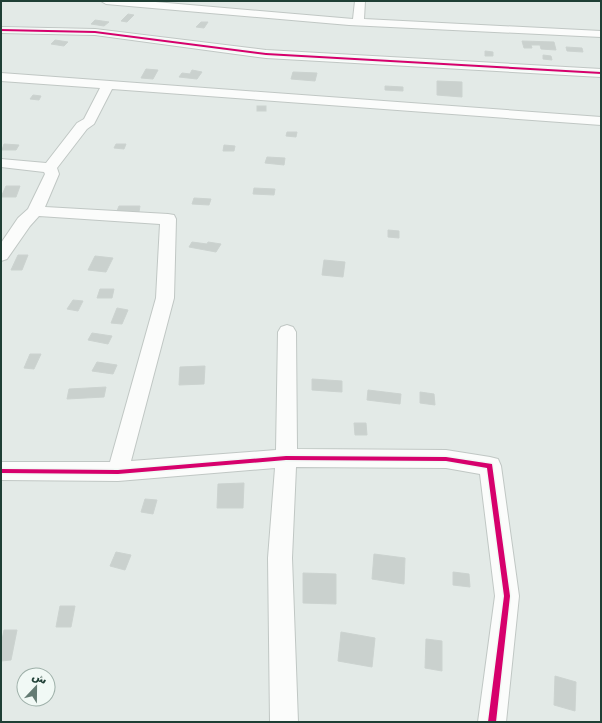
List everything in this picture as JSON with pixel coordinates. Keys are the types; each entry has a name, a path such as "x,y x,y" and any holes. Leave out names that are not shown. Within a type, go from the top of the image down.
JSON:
{"street":[{"path":"106,1 358,22 601,34"},
{"path":"358,22 360,1"},
{"path":"1,30 95,32 266,54 601,73"},
{"path":"1,77 601,122"},
{"path":"50,168 82,126 89,121 108,85"},
{"path":"1,163 50,168"},
{"path":"1,255 24,222 34,211 52,174 50,168"},
{"path":"34,211 168,219 165,298 118,472"},
{"path":"284,722 280,558 286,458 287,332"},
{"path":"1,471 118,472 286,458 446,459 490,466 507,596 492,722"}],"building":[{"path":"128,14 134,15 127,22 121,21"},
{"path":"95,20 109,22 104,26 91,24"},
{"path":"201,22 208,22 204,28 196,27"},
{"path":"55,40 68,42 64,46 51,44"},
{"path":"522,41 554,42 556,50 541,49 540,45 531,45 532,48 524,48"},
{"path":"566,47 582,48 583,52 567,51"},
{"path":"485,51 493,52 493,56 485,56"},
{"path":"543,55 551,56 552,60 543,59"},
{"path":"146,69 158,70 153,79 141,78"},
{"path":"192,70 202,72 197,79 179,77 182,73 190,74"},
{"path":"293,72 317,73 315,81 291,79"},
{"path":"437,81 462,82 462,97 437,95"},
{"path":"385,86 403,87 403,91 385,90"},
{"path":"33,95 41,96 39,100 30,99"},
{"path":"257,106 266,106 266,111 257,111"},
{"path":"287,132 297,132 296,137 286,136"},
{"path":"4,144 19,145 16,150 2,150"},
{"path":"116,144 126,144 124,149 114,148"},
{"path":"224,145 235,146 234,151 223,151"},
{"path":"267,157 285,158 284,165 265,163"},
{"path":"6,186 20,186 16,197 1,197"},
{"path":"254,188 275,189 274,195 253,194"},
{"path":"194,198 211,199 209,205 192,204"},
{"path":"119,206 140,206 139,212 117,211"},
{"path":"388,230 399,231 399,238 388,237"},
{"path":"192,242 221,244 216,252 189,247"},
{"path":"18,255 28,255 22,270 11,270"},
{"path":"95,256 113,258 106,272 88,270"},
{"path":"324,260 345,262 343,277 322,275"},
{"path":"100,289 114,289 112,298 97,298"},
{"path":"73,300 83,301 78,311 67,309"},
{"path":"117,308 128,310 122,324 111,323"},
{"path":"92,333 112,336 108,344 88,340"},
{"path":"30,354 41,354 34,369 24,368"},
{"path":"97,362 117,365 113,374 92,371"},
{"path":"205,366 204,384 179,385 180,367"},
{"path":"312,379 342,381 342,392 312,390"},
{"path":"106,387 104,397 67,399 69,389"},
{"path":"368,390 401,394 400,404 367,400"},
{"path":"420,392 434,394 435,405 420,403"},
{"path":"354,423 366,423 367,435 355,435"},
{"path":"244,483 243,508 217,508 218,484"},
{"path":"145,499 157,500 153,514 141,512"},
{"path":"116,552 131,555 125,570 110,566"},
{"path":"374,554 405,558 404,584 372,579"},
{"path":"453,572 469,574 470,587 453,585"},
{"path":"303,573 336,574 336,604 303,603"},
{"path":"60,606 75,606 71,627 56,627"},
{"path":"4,630 17,630 11,660 1,661 1,645"},
{"path":"341,632 375,638 372,667 338,661"},
{"path":"426,639 442,641 442,671 425,668"},
{"path":"555,676 576,682 575,711 554,705"}],"cycle path":[{"path":"1,30 95,32 266,54 601,73"},
{"path":"1,471 118,472 286,458 446,459 490,466 507,596 492,722"}]}
